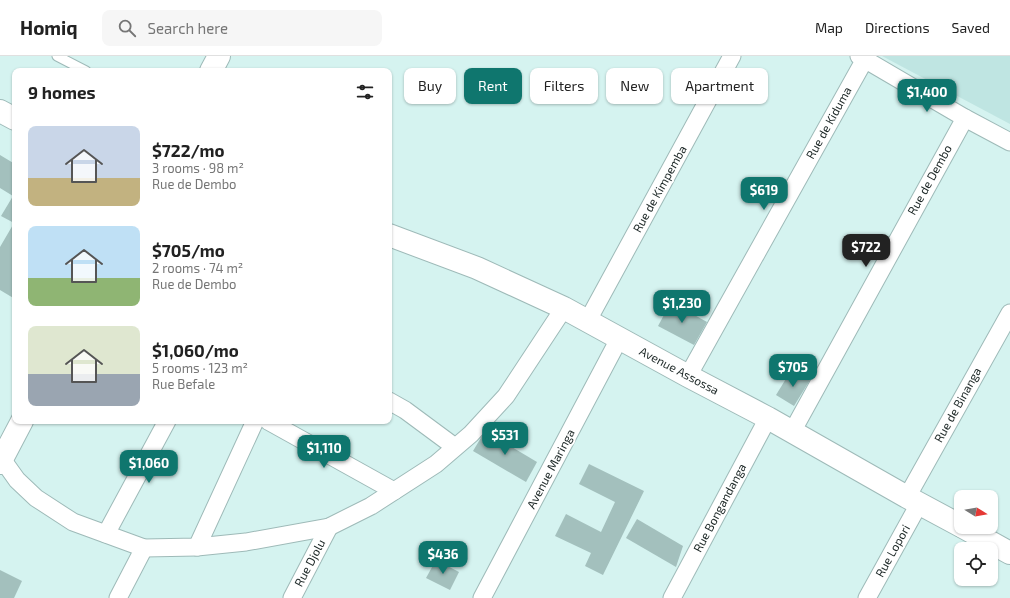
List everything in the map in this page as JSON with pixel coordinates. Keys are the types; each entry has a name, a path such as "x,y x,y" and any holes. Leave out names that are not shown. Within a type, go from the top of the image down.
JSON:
{"main road":[{"path":"213,68 219,56"},
{"path":"0,111 12,117"},
{"name":"Avenue Assossa","path":"392,236 477,268 564,308 768,418 954,523"},
{"path":"1,461 20,424"},
{"name":"Avenue Assossa","path":"975,534 1010,553"}],"street":[{"name":"Rue de Kimpemba","path":"588,322 732,56"},
{"path":"862,57 965,118 1010,142"},
{"name":"Rue de Kiduma","path":"688,376 862,57"},
{"name":"Rue de Dembo","path":"792,432 965,118"},
{"path":"1,461 17,480 36,498 73,522 144,548 197,547 246,542 329,527 370,506 436,464 471,434 506,396 564,308"},
{"name":"Rue de Binanga","path":"913,500 1010,313"},
{"name":"Avenue Maringa","path":"482,598 620,339"},
{"path":"392,403 405,410 455,447"},
{"name":"Rue Bongandanga","path":"672,598 768,418"},
{"path":"106,534 165,424"},
{"path":"197,547 254,424"},
{"path":"273,424 394,491"},
{"name":"Rue Lopori","path":"867,598 913,500"},
{"name":"Rue Djolu","path":"292,598 329,527"},
{"path":"118,598 144,548"}],"lane":[{"path":"57,56 80,68"}],"shaded area":[{"path":"882,56 1010,56 1010,124"}],"building":[{"path":"0,155 12,162 12,195 0,188"},
{"path":"12,198 12,222 1,216"},
{"path":"12,226 12,297 0,290 0,247"},
{"path":"671,302 707,322 694,345 658,326"},
{"path":"792,369 810,380 794,406 776,395"},
{"path":"485,431 537,462 526,482 473,451"},
{"path":"589,464 644,491 603,575 585,566 591,553 555,536 566,514 601,532 615,502 579,484"},
{"path":"637,519 683,546 676,567 626,538"},
{"path":"436,560 459,572 450,590 426,578"},
{"path":"0,570 22,581 14,598 0,598"}]}
